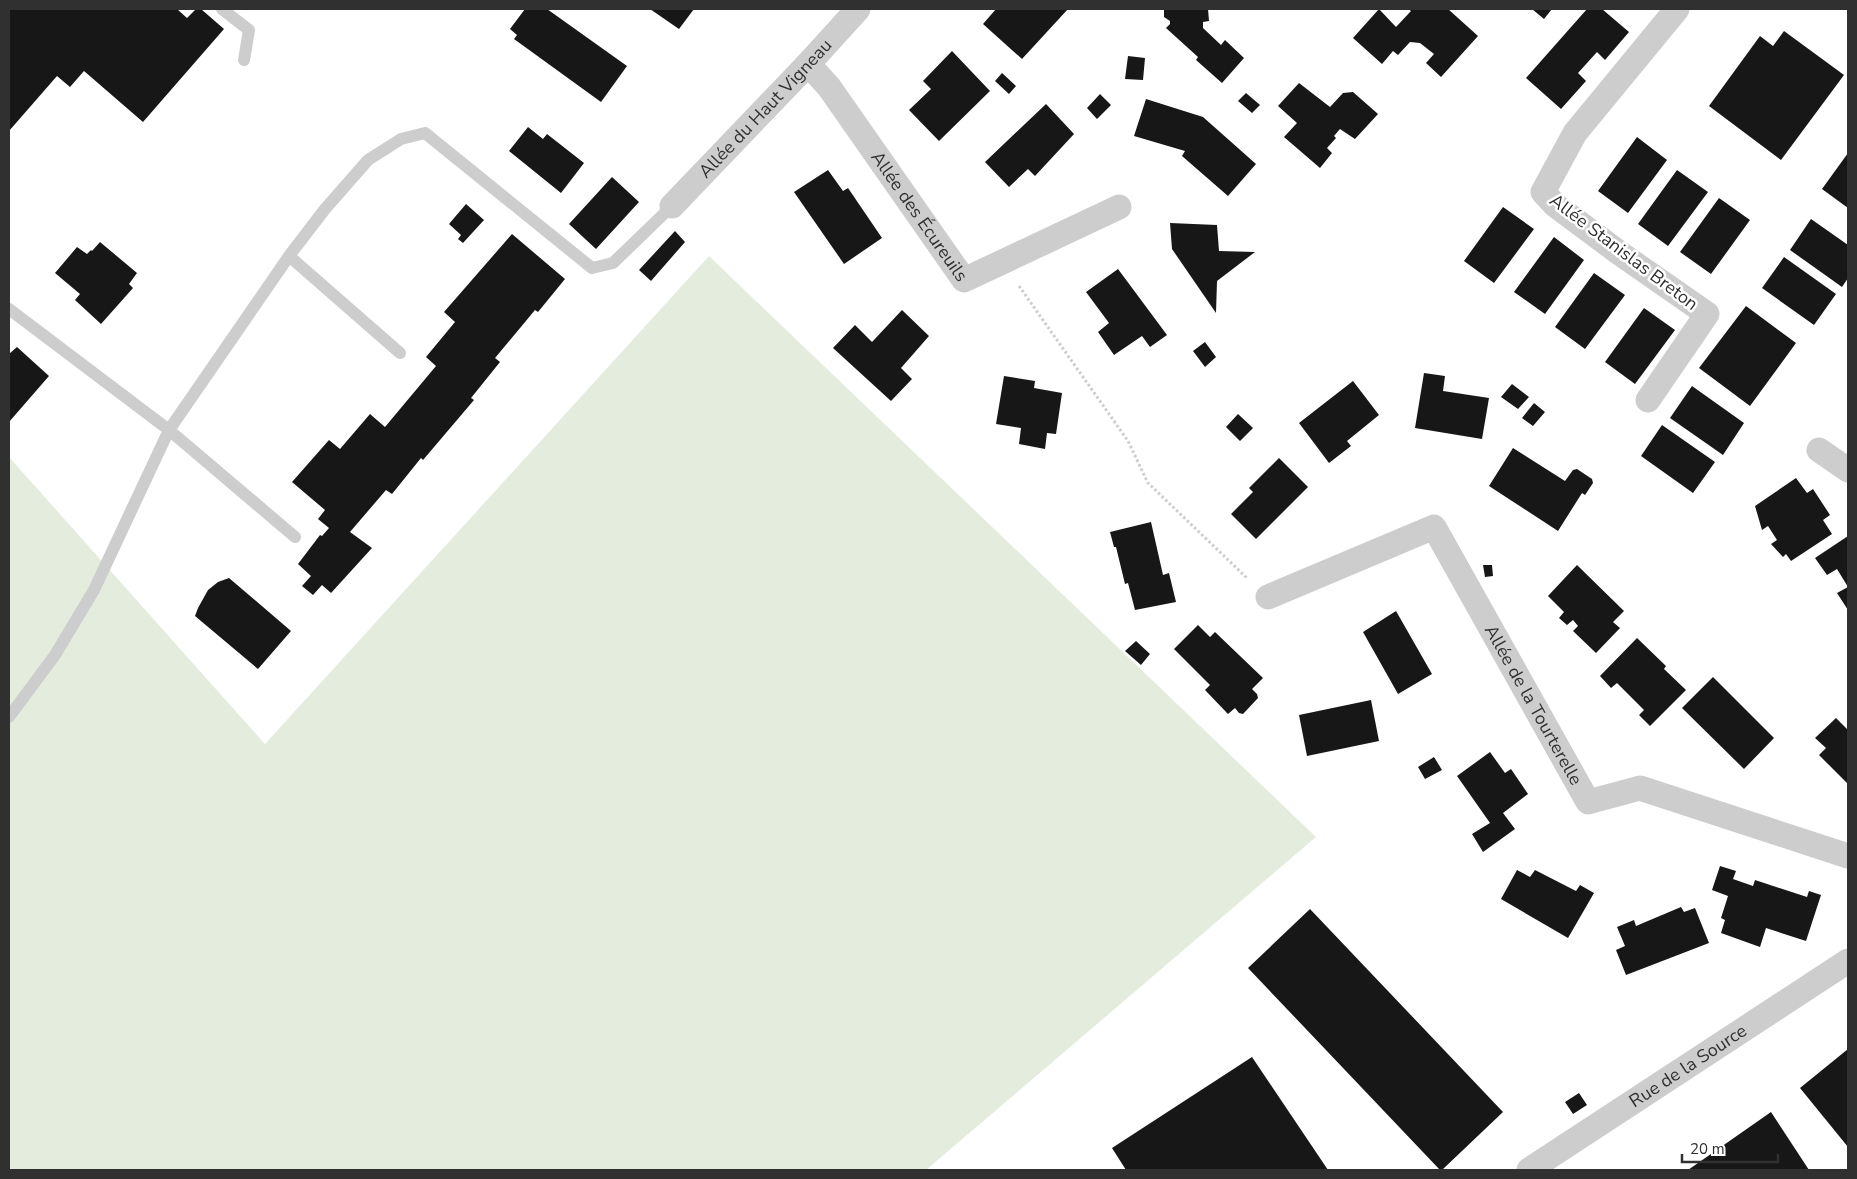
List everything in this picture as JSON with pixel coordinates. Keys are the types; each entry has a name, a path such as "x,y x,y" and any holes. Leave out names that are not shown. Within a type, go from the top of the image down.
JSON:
{"street":[{"name":"Allée du Haut Vigneau","path":"672,206 858,9"},
{"name":"Allée Stanislas Breton","path":"1648,400 1707,314 1618,252 1555,205 1543,192 1575,133 1677,9"},
{"name":"Allée des Écureuils","path":"808,64 830,87 964,280 1119,207"},
{"path":"1819,450 1848,470"},
{"name":"Allée de la Tourterelle","path":"1268,598 1434,527 1588,802 1640,788 1848,856"},
{"name":"Rue de la Source","path":"1529,1170 1848,961"}],"lane":[{"path":"222,9 249,30 244,60"},
{"path":"9,717 55,655 94,590 169,430 289,256 325,209 368,160 401,139 425,133 592,268 613,263 672,206"},
{"path":"289,256 400,353"},
{"path":"9,309 169,430 295,536"}],"path":[{"path":"1003,262 1128,441 1148,483 1268,598"}],"shaded area":[{"path":"709,256 1316,837 926,1170 9,1170 9,457 265,744"}],"building":[{"path":"9,9 177,9 187,18 196,9 201,9 224,29 143,122 84,71 70,87 57,76 9,131"},
{"path":"525,9 547,9 627,66 601,102 514,39 517,35 510,29"},
{"path":"650,9 694,9 679,29"},
{"path":"996,9 1068,9 1022,59 983,24"},
{"path":"1164,9 1208,9 1209,21 1203,22 1203,28 1221,45 1225,40 1244,58 1222,83 1196,60 1198,57 1166,28 1170,21 1164,17"},
{"path":"1379,9 1396,27 1411,11 1408,9 1448,9 1478,36 1441,77 1426,63 1434,54 1420,43 1410,42 1398,55 1393,51 1382,64 1353,38"},
{"path":"1532,9 1552,9 1544,19"},
{"path":"1587,9 1602,9 1629,32 1605,60 1597,52 1578,73 1586,81 1561,109 1526,78"},
{"path":"1784,31 1844,75 1781,160 1709,106 1760,36 1773,46"},
{"path":"952,51 990,91 939,141 909,110 931,89 923,81"},
{"path":"1128,56 1145,58 1143,80 1125,79"},
{"path":"1002,73 1016,86 1009,94 995,81"},
{"path":"1299,83 1330,107 1343,93 1353,92 1378,114 1355,139 1340,129 1334,136 1336,138 1327,148 1332,153 1320,168 1284,137 1297,123 1278,106"},
{"path":"1246,93 1260,105 1252,113 1238,101"},
{"path":"1100,94 1111,105 1097,119 1087,108"},
{"path":"1146,99 1203,117 1256,164 1228,196 1182,156 1185,151 1134,136"},
{"path":"1046,104 1074,134 1035,176 1028,169 1009,187 985,162"},
{"path":"528,127 543,139 547,134 584,163 561,193 509,151"},
{"path":"1637,137 1667,160 1628,213 1598,191"},
{"path":"1848,153 1848,208 1822,189"},
{"path":"828,170 843,191 848,188 882,238 844,264 794,192"},
{"path":"1677,170 1708,192 1668,246 1638,224"},
{"path":"612,177 639,202 596,249 569,224"},
{"path":"1719,198 1750,220 1711,274 1680,252"},
{"path":"466,204 484,220 463,243 458,239 461,235 449,224"},
{"path":"1503,207 1534,229 1494,283 1464,261"},
{"path":"1811,219 1848,245 1848,278 1842,287 1790,250"},
{"path":"1170,223 1217,225 1219,251 1255,252 1217,281 1216,313 1172,249"},
{"path":"675,231 685,242 651,281 639,270"},
{"path":"512,234 565,279 538,312 535,310 495,358 500,362 471,398 474,400 423,460 421,458 392,494 386,490 350,532 372,548 331,593 322,585 313,595 302,586 311,576 298,564 320,535 322,536 329,528 318,519 325,510 292,482 329,440 340,449 370,414 385,427 436,366 426,357 455,322 444,312"},
{"path":"1554,237 1584,260 1545,314 1514,292"},
{"path":"100,242 137,273 129,284 133,288 101,324 75,300 80,294 55,273 77,247 87,254"},
{"path":"1784,257 1836,294 1814,325 1762,288"},
{"path":"1118,269 1167,335 1150,347 1142,336 1114,355 1098,332 1109,323 1086,292"},
{"path":"1594,273 1625,295 1585,349 1555,327"},
{"path":"1746,306 1796,343 1750,406 1699,368"},
{"path":"1644,308 1675,330 1635,384 1605,362"},
{"path":"902,310 929,336 901,368 912,379 891,401 833,348 855,325 872,342"},
{"path":"1205,342 1216,357 1205,367 1193,351"},
{"path":"17,347 49,376 9,422 9,354"},
{"path":"1424,373 1445,376 1443,391 1489,398 1482,439 1415,428"},
{"path":"1004,376 1035,381 1034,388 1062,393 1056,434 1047,433 1045,449 1019,444 1021,428 996,424"},
{"path":"1353,381 1379,415 1347,441 1351,446 1329,463 1299,423"},
{"path":"1512,384 1529,397 1518,409 1501,397"},
{"path":"1692,386 1744,423 1723,455 1670,418"},
{"path":"1534,403 1545,412 1533,426 1522,418"},
{"path":"1238,414 1253,428 1240,441 1226,427"},
{"path":"1662,425 1715,462 1693,493 1641,456"},
{"path":"1513,448 1565,481 1573,470 1577,469 1592,479 1593,483 1585,495 1582,493 1558,531 1489,486"},
{"path":"1279,458 1308,487 1256,539 1231,514 1253,492 1249,488"},
{"path":"1796,478 1807,493 1813,489 1830,515 1823,520 1832,534 1791,561 1786,554 1783,557 1771,544 1777,540 1768,526 1762,530 1755,506"},
{"path":"1151,522 1163,575 1169,573 1176,602 1135,610 1128,583 1125,584 1116,547 1114,547 1110,532"},
{"path":"1848,536 1848,587 1837,569 1827,575 1815,558"},
{"path":"1483,565 1492,565 1493,576 1485,577"},
{"path":"1577,565 1624,611 1613,622 1620,628 1596,653 1573,631 1578,626 1573,620 1567,625 1559,618 1564,612 1548,596"},
{"path":"229,578 291,631 258,669 195,616 208,590 218,582"},
{"path":"1848,587 1848,610 1837,593"},
{"path":"1396,611 1432,674 1398,694 1363,632"},
{"path":"1198,625 1210,637 1215,632 1263,678 1252,689 1258,698 1243,714 1239,713 1235,708 1228,714 1205,690 1210,685 1174,649"},
{"path":"1637,638 1666,666 1664,669 1686,690 1650,726 1639,715 1644,710 1617,683 1611,688 1600,676"},
{"path":"1136,641 1150,654 1141,665 1125,651"},
{"path":"1713,677 1774,738 1744,769 1682,708"},
{"path":"1371,700 1379,741 1307,756 1299,715"},
{"path":"1836,718 1848,730 1848,784 1819,755 1826,748 1815,738"},
{"path":"1490,752 1505,773 1511,769 1528,794 1503,813 1515,829 1483,852 1472,834 1490,823 1457,776"},
{"path":"1434,757 1442,770 1425,779 1418,767"},
{"path":"1720,866 1736,871 1733,879 1753,886 1755,880 1807,897 1809,891 1821,895 1806,941 1766,928 1760,947 1721,933 1725,920 1721,918 1728,896 1712,890"},
{"path":"1517,870 1530,877 1535,870 1576,891 1580,885 1594,893 1568,938 1501,899"},
{"path":"1681,907 1684,912 1695,908 1709,943 1626,975 1616,950 1625,946 1617,927 1634,920 1636,926"},
{"path":"1310,909 1503,1112 1442,1170 1248,968"},
{"path":"1848,1049 1848,1147 1800,1088"},
{"path":"1252,1057 1328,1170 1126,1170 1112,1148"},
{"path":"1579,1093 1587,1105 1573,1114 1565,1102"},
{"path":"1771,1112 1809,1170 1688,1170"}]}
